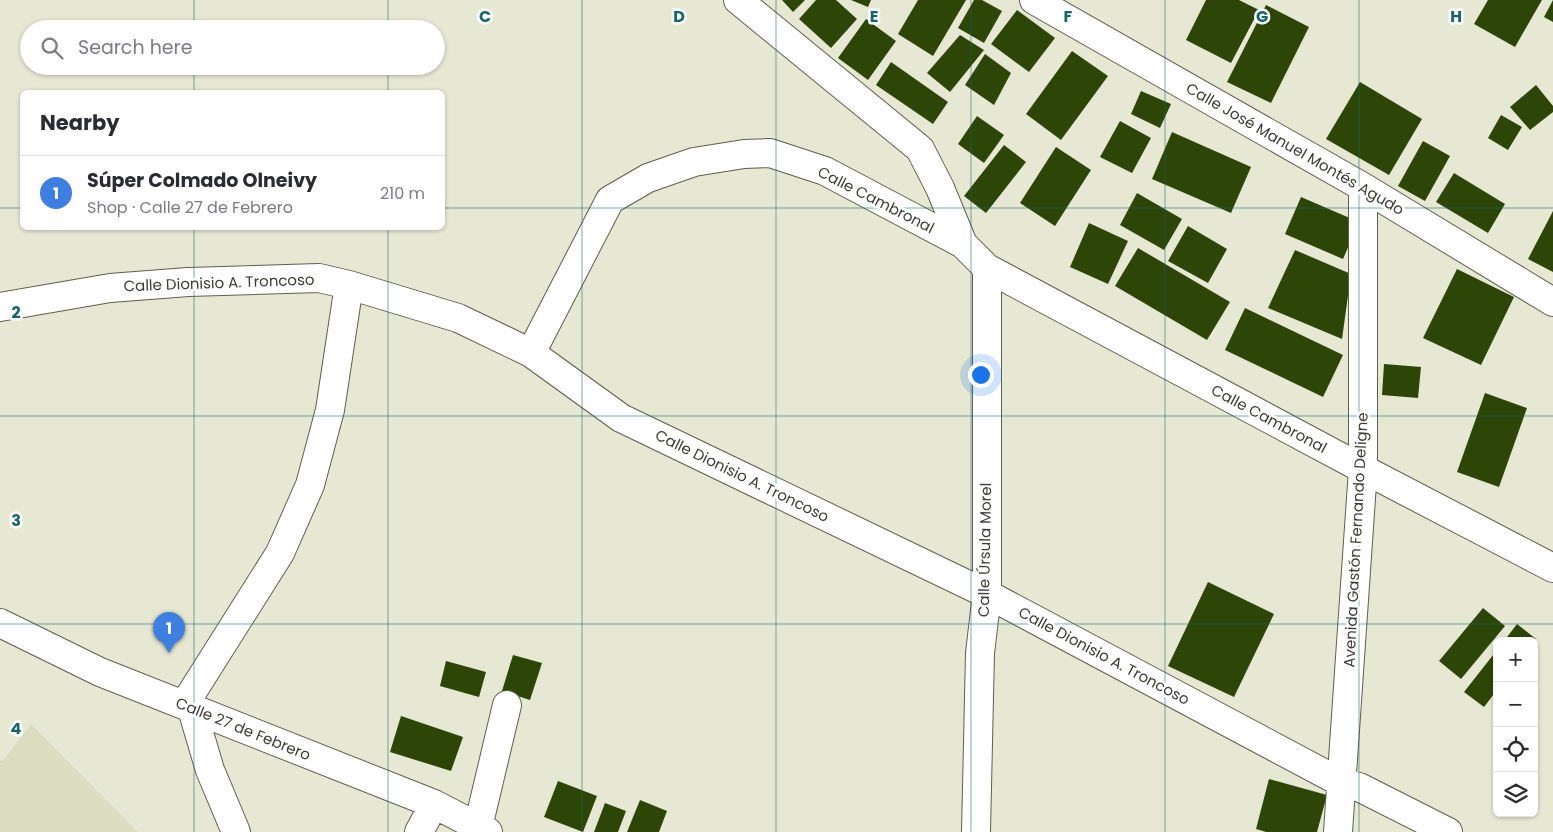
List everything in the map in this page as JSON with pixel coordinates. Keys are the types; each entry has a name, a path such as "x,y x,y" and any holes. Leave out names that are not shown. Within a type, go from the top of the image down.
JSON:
{"street":[{"path":"738,0 920,149 940,188 963,244"},
{"name":"Calle José Manuel Montés Agudo","path":"1034,0 1363,187 1553,302"},
{"name":"Calle Cambronal","path":"531,353 610,200 648,178 694,162 744,154 770,153 825,171 963,244 987,268 1363,469 1553,568"},
{"name":"Avenida Gastón Fernando Deligne","path":"1338,832 1363,469 1363,187"},
{"name":"Calle Úrsula Morel","path":"976,832 980,653 987,594 987,268"},
{"name":"Calle Dionisio A. Troncoso","path":"0,307 110,288 188,282 319,278 349,285 458,318 531,353 621,418 987,594 1342,783 1359,787 1448,832"},
{"path":"236,832 210,770 188,707 280,553 310,485 330,410 349,285"},
{"name":"Calle 27 de Febrero","path":"0,623 100,672 434,804 483,829"},
{"path":"483,829 507,705"},
{"path":"419,832 434,804"}],"shaded area":[{"path":"31,724 138,832 0,832 0,761 3,761"}],"building":[{"path":"782,0 805,0 793,12"},
{"path":"816,0 836,0 857,19 831,48 799,19"},
{"path":"851,0 871,0 868,7"},
{"path":"918,0 966,0 933,56 898,34"},
{"path":"974,0 982,0 1002,11 984,43 958,28"},
{"path":"1206,0 1239,0 1259,10 1231,63 1186,40"},
{"path":"1488,0 1542,0 1515,47 1474,24"},
{"path":"1553,0 1553,22 1544,17"},
{"path":"1266,5 1309,27 1271,103 1227,82"},
{"path":"1017,10 1055,38 1029,72 991,44"},
{"path":"866,19 896,41 868,80 838,58"},
{"path":"960,35 984,50 950,92 927,73"},
{"path":"1072,51 1108,76 1061,140 1026,114"},
{"path":"985,54 1011,73 994,105 965,85"},
{"path":"891,62 948,102 933,124 876,85"},
{"path":"1360,82 1422,119 1389,175 1326,139"},
{"path":"1536,85 1553,106 1553,112 1530,130 1510,107"},
{"path":"1141,91 1171,104 1160,128 1131,114"},
{"path":"1501,115 1522,127 1508,150 1488,138"},
{"path":"977,116 1004,135 984,163 958,144"},
{"path":"1120,121 1151,138 1132,173 1100,157"},
{"path":"1172,132 1251,167 1231,213 1152,179"},
{"path":"1423,141 1450,156 1425,201 1398,186"},
{"path":"1004,145 1026,162 986,213 964,196"},
{"path":"1056,147 1091,170 1055,226 1020,203"},
{"path":"1454,173 1505,204 1488,233 1436,202"},
{"path":"1137,193 1182,219 1164,250 1120,225"},
{"path":"1301,197 1359,222 1343,259 1285,234"},
{"path":"1553,211 1553,272 1528,259"},
{"path":"1089,223 1128,241 1108,284 1070,267"},
{"path":"1188,226 1227,249 1208,283 1168,261"},
{"path":"1138,248 1230,302 1207,340 1115,286"},
{"path":"1295,250 1351,274 1342,339 1268,308"},
{"path":"1457,269 1514,297 1481,365 1423,338"},
{"path":"1245,308 1343,355 1323,397 1225,350"},
{"path":"1384,364 1421,367 1418,398 1382,395"},
{"path":"1485,393 1527,408 1499,487 1457,472"},
{"path":"1208,582 1274,614 1234,697 1168,666"},
{"path":"1483,608 1505,626 1496,637 1493,637 1493,640 1461,679 1439,661"},
{"path":"1517,624 1533,637 1507,637"},
{"path":"513,655 542,663 530,700 502,691"},
{"path":"1493,655 1493,695 1484,707 1464,692"},
{"path":"446,661 486,672 479,697 440,686"},
{"path":"401,716 463,737 451,771 390,752"},
{"path":"1269,779 1327,795 1317,832 1266,832 1256,829"},
{"path":"558,781 597,796 583,832 544,817"},
{"path":"640,800 667,811 659,832 627,832"},
{"path":"605,803 626,811 618,832 594,832"}],"place":[{"name":"Súper Colmado Olneivy","path":"169,653"}]}
